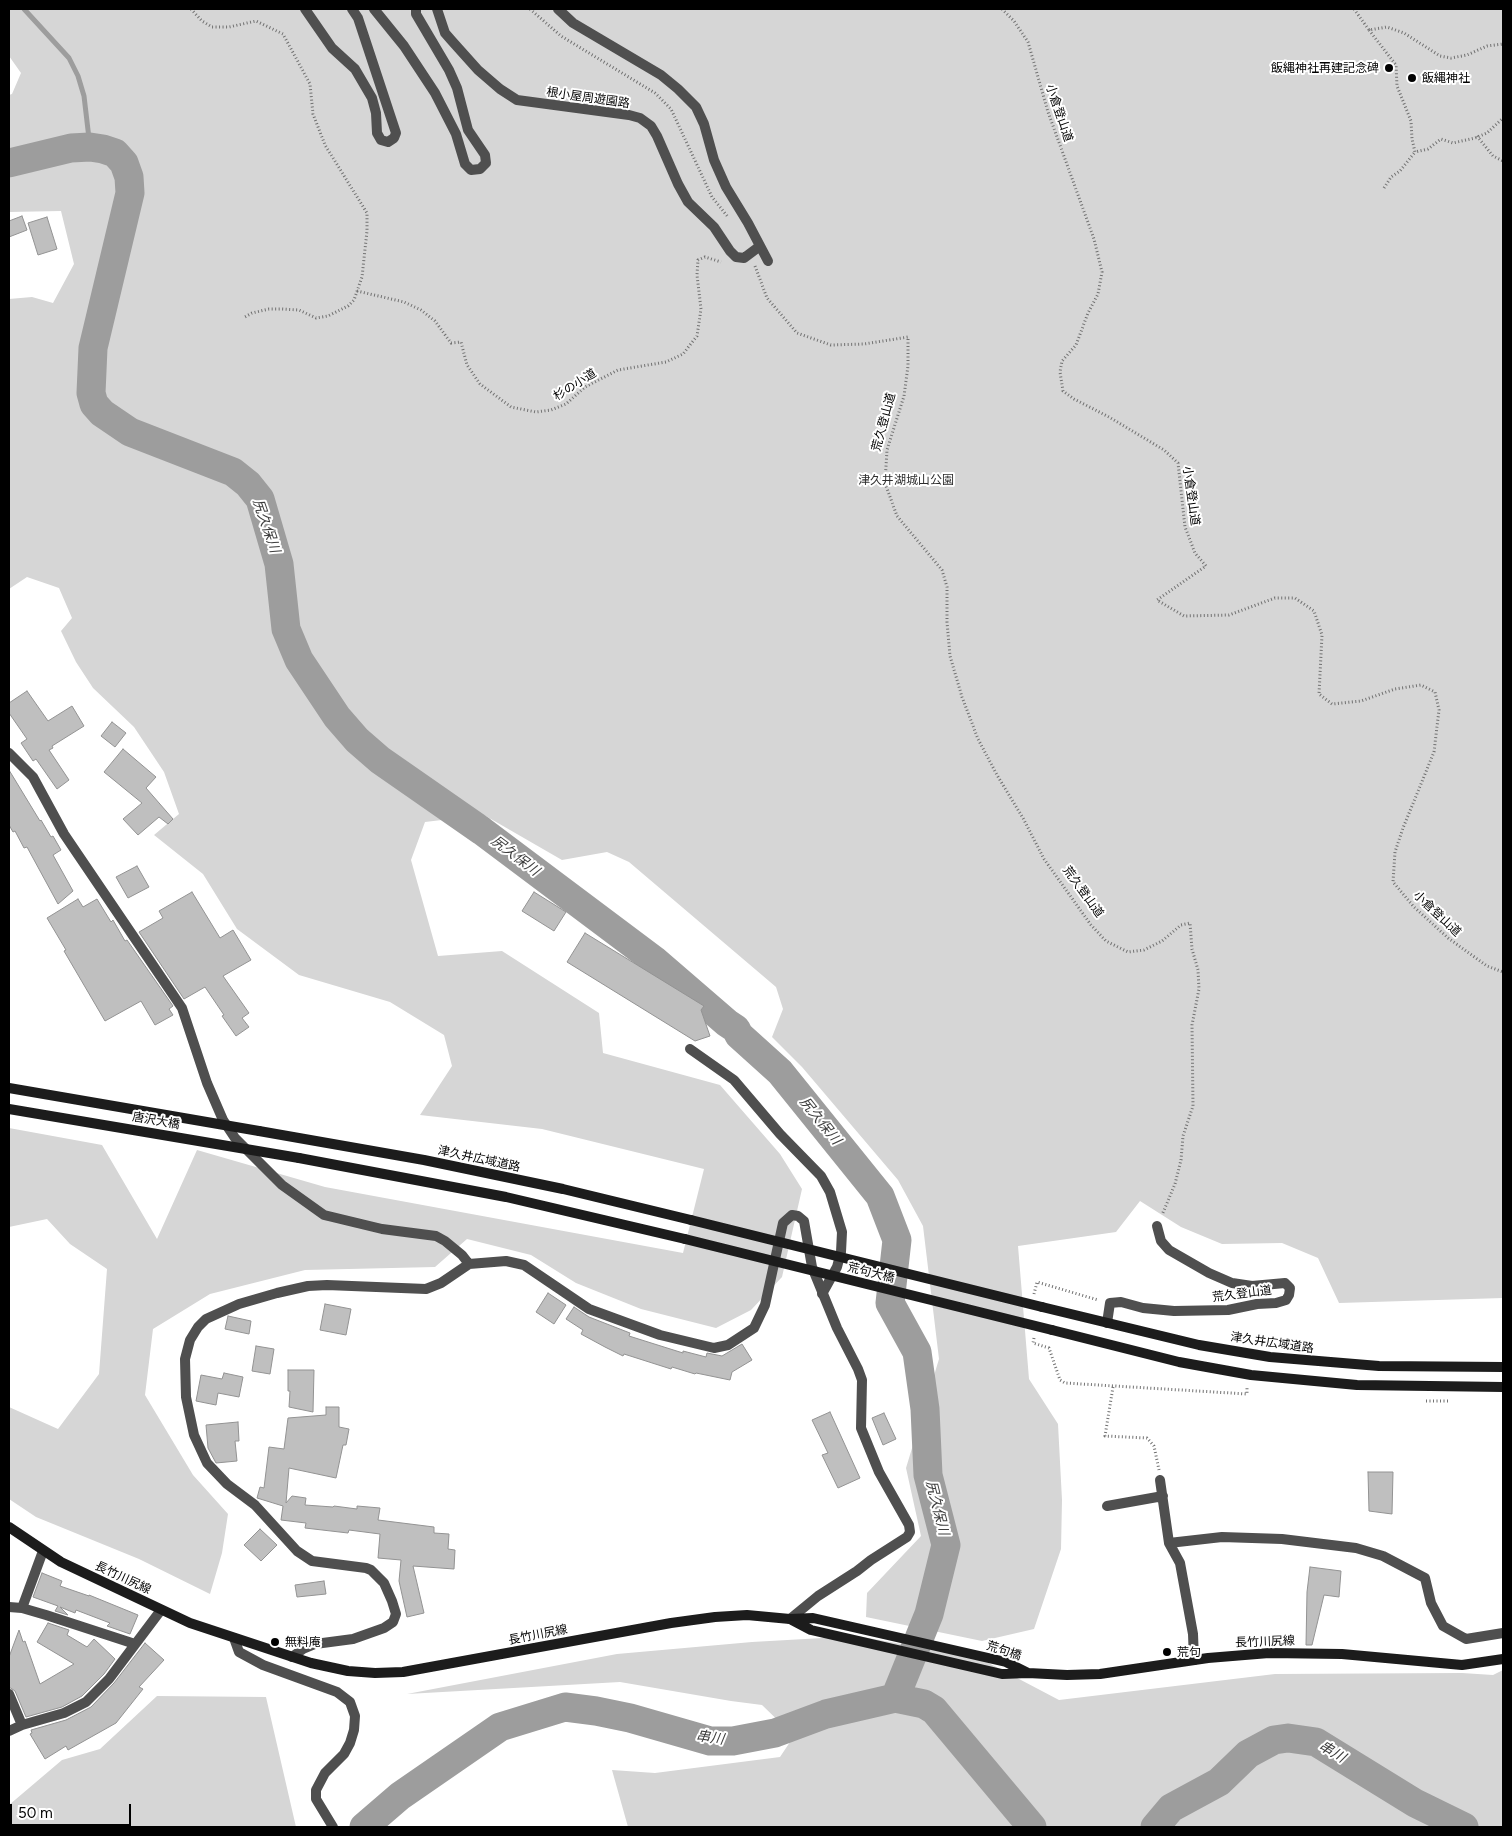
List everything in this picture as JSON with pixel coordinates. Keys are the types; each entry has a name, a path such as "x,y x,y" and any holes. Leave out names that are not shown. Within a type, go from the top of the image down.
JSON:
{"main road":[{"name":"唐沢大橋","path":"9,1088 259,1131"},
{"name":"唐沢大橋","path":"9,1109 299,1158 506,1197 685,1239"},
{"name":"津久井広域道路","path":"259,1131 350,1146 563,1189 691,1220"},
{"name":"荒句大橋","path":"691,1220 1042,1307"},
{"name":"荒句大橋","path":"685,1239 1170,1360 1250,1375 1357,1385 1503,1387"},
{"name":"津久井広域道路","path":"1042,1307 1199,1345 1270,1357 1387,1366 1503,1367"},
{"name":"長竹川尻線","path":"9,1527 43,1551 78,1570 198,1626 320,1666 348,1671 394,1673 700,1618 747,1615 790,1620"},
{"name":"荒句橋","path":"790,1620 813,1618 1006,1662 1028,1673"},
{"name":"荒句橋","path":"790,1620 811,1630 1002,1674 1028,1673"},
{"name":"長竹川尻線","path":"1028,1673 1100,1674 1248,1654 1342,1654 1462,1665 1503,1658"}],"street":[{"path":"306,9 332,48 355,69 372,98 376,113 377,133 381,140 388,142 394,138 396,133 358,18 352,9"},
{"path":"374,9 404,46 435,93 456,134 465,164 472,170 480,169 486,163 485,155 468,130 460,99 449,70 416,14 416,9"},
{"name":"根小屋周遊園路","path":"437,9 445,33 478,70 516,100 597,110 640,118 651,126 688,202 714,227 730,252 736,257 744,258 760,246"},
{"path":"558,9 574,23 661,75 696,107 704,124 714,160 726,187 768,260"},
{"path":"9,752 32,777 64,834 182,1008 207,1083 224,1120 235,1138 282,1185 324,1215 382,1229 436,1236 445,1241 470,1264"},
{"path":"690,1049 734,1080 780,1134 821,1176 830,1192 842,1232 841,1252 837,1267 822,1294"},
{"path":"292,1657 302,1649 315,1644 353,1639 384,1628 393,1622 396,1614 384,1583 371,1570 312,1561 283,1538 255,1505 227,1484 207,1463 194,1435 186,1398 184,1360 190,1340 198,1327 206,1319 239,1304 308,1286 426,1288 442,1283 470,1264 500,1261 524,1266 589,1309 660,1335 714,1348 728,1345 754,1328 760,1317 771,1280 783,1223 788,1217 795,1216 801,1218 806,1224 812,1266 822,1294 862,1380 861,1428 879,1472 909,1525 910,1532 906,1537 818,1596 790,1620"},
{"name":"荒久登山道","path":"1110,1304 1121,1302 1143,1308 1174,1311 1228,1310 1257,1304 1276,1303 1286,1300 1289,1295 1290,1288 1285,1283 1252,1286 1232,1283 1209,1273 1169,1250 1161,1241 1158,1226"},
{"path":"1107,1323 1110,1304"},
{"path":"1160,1480 1170,1542 1180,1563 1194,1634 1194,1660"},
{"path":"1107,1506 1163,1496"},
{"path":"1170,1542 1222,1537 1282,1539 1356,1548 1383,1556 1425,1578 1431,1603 1442,1626 1466,1639 1503,1633"},
{"path":"22,1608 43,1551"},
{"path":"9,1607 22,1608 134,1644"},
{"path":"9,1731 64,1714 86,1702 109,1679 161,1610"},
{"path":"234,1638 239,1652 255,1661 337,1692 350,1702 355,1716 354,1730 350,1742 344,1754 325,1774 316,1790 316,1799 331,1824"},
{"path":"9,1694 22,1726"}],"path":[{"path":"191,9 202,21 212,27 229,26 256,20 283,34 310,84 313,114 325,145 367,213 364,265 354,300 348,306 328,316 316,318 299,310 282,309 269,309 252,313 244,318"},
{"name":"小倉登山道","path":"1002,9 1014,21 1028,42 1048,112 1094,239 1102,272 1098,294 1088,313 1076,345 1062,361 1060,372 1063,391 1164,450 1178,463 1185,526 1195,554 1206,566 1157,600 1184,616 1229,615 1275,598 1296,598 1314,611 1322,635 1319,694 1332,704 1361,702 1395,689 1421,685 1435,692 1439,710 1434,752 1395,852 1393,882 1414,907 1448,938 1486,966 1503,972"},
{"path":"1354,9 1396,64 1397,86 1411,121 1415,152"},
{"path":"1369,30 1387,27 1404,33 1440,56 1452,58 1487,46 1503,44"},
{"path":"1384,188 1391,177 1400,171 1415,152 1428,149 1441,139 1453,143 1487,133 1503,118"},
{"path":"1477,136 1493,156 1503,162"},
{"name":"杉の小道","path":"357,291 404,302 421,310 435,322 451,343 461,342 467,365 480,384 511,407 536,412 551,410 566,404 585,388 618,370 666,362 683,354 696,336 701,310 697,275 698,260 705,257 722,262"},
{"name":"荒久登山道","path":"755,266 767,298 797,333 831,345 864,344 908,337 908,366 904,396 887,450 885,483 897,516 942,570 947,587 947,622 950,656 962,698 978,739 1044,859 1091,925 1106,941 1128,952 1144,950 1162,941 1181,925 1190,923 1192,950 1198,970 1199,989 1192,1025 1193,1106 1183,1136 1181,1160 1175,1184 1158,1226"},
{"path":"1037,1282 1110,1304"},
{"path":"1048,1348 1060,1380 1065,1383 1247,1394 1247,1388"},
{"path":"1113,1387 1105,1436 1147,1438 1154,1446 1158,1462"}],"green space":[{"name":"津久井湖城山公園","path":"9,9 1503,9 1503,1298 1339,1303 1318,1258 1282,1243 1222,1244 1181,1227 1140,1201 1116,1232 1018,1246 1029,1379 1058,1424 1062,1500 1061,1549 1034,1629 982,1641 866,1617 867,1593 921,1536 906,1468 939,1359 923,1226 898,1180 802,1067 772,1037 783,1009 776,987 629,862 607,852 562,860 484,815 425,822 411,860 438,956 502,951 599,1013 603,1053 720,1085 780,1154 802,1189 782,1277 751,1310 716,1328 641,1309 576,1283 531,1255 467,1239 435,1267 305,1270 210,1294 153,1329 145,1395 193,1475 228,1514 222,1553 210,1594 139,1559 36,1517 9,1499 9,1407 58,1429 99,1374 107,1269 70,1244 47,1219 9,1227 9,1128 102,1145 157,1239 197,1150 325,1187 683,1253 704,1169 542,1129 420,1115 452,1066 444,1035 390,1002 299,975 237,929 203,874 154,835 179,814 164,772 134,727 93,688 76,662 61,631 72,618 59,588 27,577 9,589 9,299 32,297 53,303 74,264 61,211 9,212 9,95 12,94 21,73 9,56"},
{"path":"858,1636 981,1659 1059,1700 1275,1674 1462,1673 1493,1675 1503,1670 1503,1827 628,1827 612,1770 655,1773 780,1757 794,1736 762,1705 620,1682 407,1694 617,1654 752,1642"},
{"path":"157,1696 266,1697 296,1827 9,1827 9,1805 62,1760 100,1749"}],"building":[{"path":"22,216 27,230 9,237 9,221"},
{"path":"47,217 57,249 38,255 28,223"},
{"path":"27,691 48,721 72,706 84,726 52,746 53,748 49,750 69,780 57,789 36,759 33,761 21,743 27,739 9,713 9,703"},
{"path":"112,722 126,733 115,747 101,736"},
{"path":"123,749 156,777 146,788 173,819 168,824 159,817 138,835 123,819 142,803 104,772"},
{"path":"9,770 40,821 51,837 53,836 61,850 53,855 73,891 58,904 27,847 24,848 15,831 13,832 9,825"},
{"path":"137,866 149,887 128,898 116,877"},
{"path":"192,892 220,938 233,930 251,960 223,976 249,1013 242,1018 249,1027 236,1036 205,987 184,999 139,932 163,918 159,911"},
{"path":"534,892 566,912 554,931 522,911"},
{"path":"78,899 83,907 97,899 111,922 113,920 125,941 127,940 173,1006 169,1009 173,1015 155,1025 141,1001 105,1021 47,918"},
{"path":"585,933 704,1006 701,1010 710,1036 695,1041 567,962"},
{"path":"548,1293 566,1305 554,1324 536,1312"},
{"path":"325,1304 351,1309 346,1335 320,1330"},
{"path":"574,1307 589,1317 630,1333 629,1336 683,1353 683,1351 706,1357 707,1353 722,1356 742,1344 752,1360 732,1372 730,1380 695,1374 672,1367 671,1369 624,1354 623,1356 581,1334 583,1330 566,1319"},
{"path":"228,1316 251,1321 249,1334 225,1329"},
{"path":"256,1346 274,1349 270,1374 252,1371"},
{"path":"288,1370 314,1370 313,1412 289,1407"},
{"path":"224,1373 243,1377 239,1397 218,1393 216,1405 196,1401 201,1375 222,1379"},
{"path":"326,1407 339,1407 339,1427 349,1429 346,1445 343,1445 336,1478 289,1468 286,1503 292,1496 306,1498 305,1505 357,1509 357,1506 380,1508 378,1520 434,1527 434,1533 449,1534 448,1549 455,1550 454,1569 413,1566 424,1613 407,1617 399,1581 401,1560 378,1558 380,1534 349,1530 348,1533 305,1528 306,1523 281,1520 283,1506 257,1498 260,1487 264,1488 269,1447 284,1449 288,1418 326,1415"},
{"path":"830,1412 860,1478 838,1488 822,1455 828,1453 812,1420"},
{"path":"884,1413 896,1439 883,1445 872,1418"},
{"path":"238,1422 239,1441 235,1441 237,1461 216,1463 208,1448 206,1425"},
{"path":"1368,1472 1393,1472 1392,1514 1369,1511"},
{"path":"260,1529 277,1545 261,1561 244,1545"},
{"path":"1310,1567 1341,1571 1339,1597 1324,1595 1312,1645 1306,1645 1307,1592"},
{"path":"42,1573 62,1581 60,1586 89,1595 138,1615 130,1634 107,1626 110,1623 76,1610 75,1613 60,1607 68,1615 55,1611 58,1606 33,1597"},
{"path":"324,1581 326,1594 297,1597 295,1585"},
{"path":"48,1623 69,1630 67,1635 87,1647 94,1639 115,1659 104,1674 82,1696 62,1707 26,1717 15,1691 9,1687 9,1657 19,1630 23,1642 25,1641 40,1684 74,1664 37,1642"},
{"path":"145,1643 164,1660 139,1687 143,1689 116,1723 68,1750 66,1746 45,1759 30,1734 32,1733 31,1730 66,1720 91,1707 114,1683"}],"waterway":[{"path":"24,9 69,58 78,76 84,96 90,147"},
{"name":"尻久保川","path":"9,163 71,148 90,147 115,153 124,163 129,177 130,193 93,348 91,393 94,404 102,413 130,432 233,472 248,484 260,499 279,564 286,629 299,660 337,717 357,740 380,760 482,831 654,960 736,1029 739,1035 780,1072 880,1196 897,1240 890,1303 917,1352 925,1409 928,1475 946,1545 929,1614 895,1698"},
{"name":"串川","path":"364,1827 400,1796 500,1727 565,1707 630,1718 710,1741 733,1741 775,1733 826,1714 895,1698 924,1704 934,1710 1032,1827"},
{"name":"串川","path":"1155,1827 1171,1808 1219,1782 1248,1754 1274,1740 1288,1738 1316,1742 1415,1803 1464,1827"}],"place":[{"name":"飯縄神社再建記念碑","path":"1389,68"},
{"name":"飯縄神社","path":"1412,78"},
{"name":"無料庵","path":"275,1642"},
{"name":"荒句","path":"1167,1652"}]}
